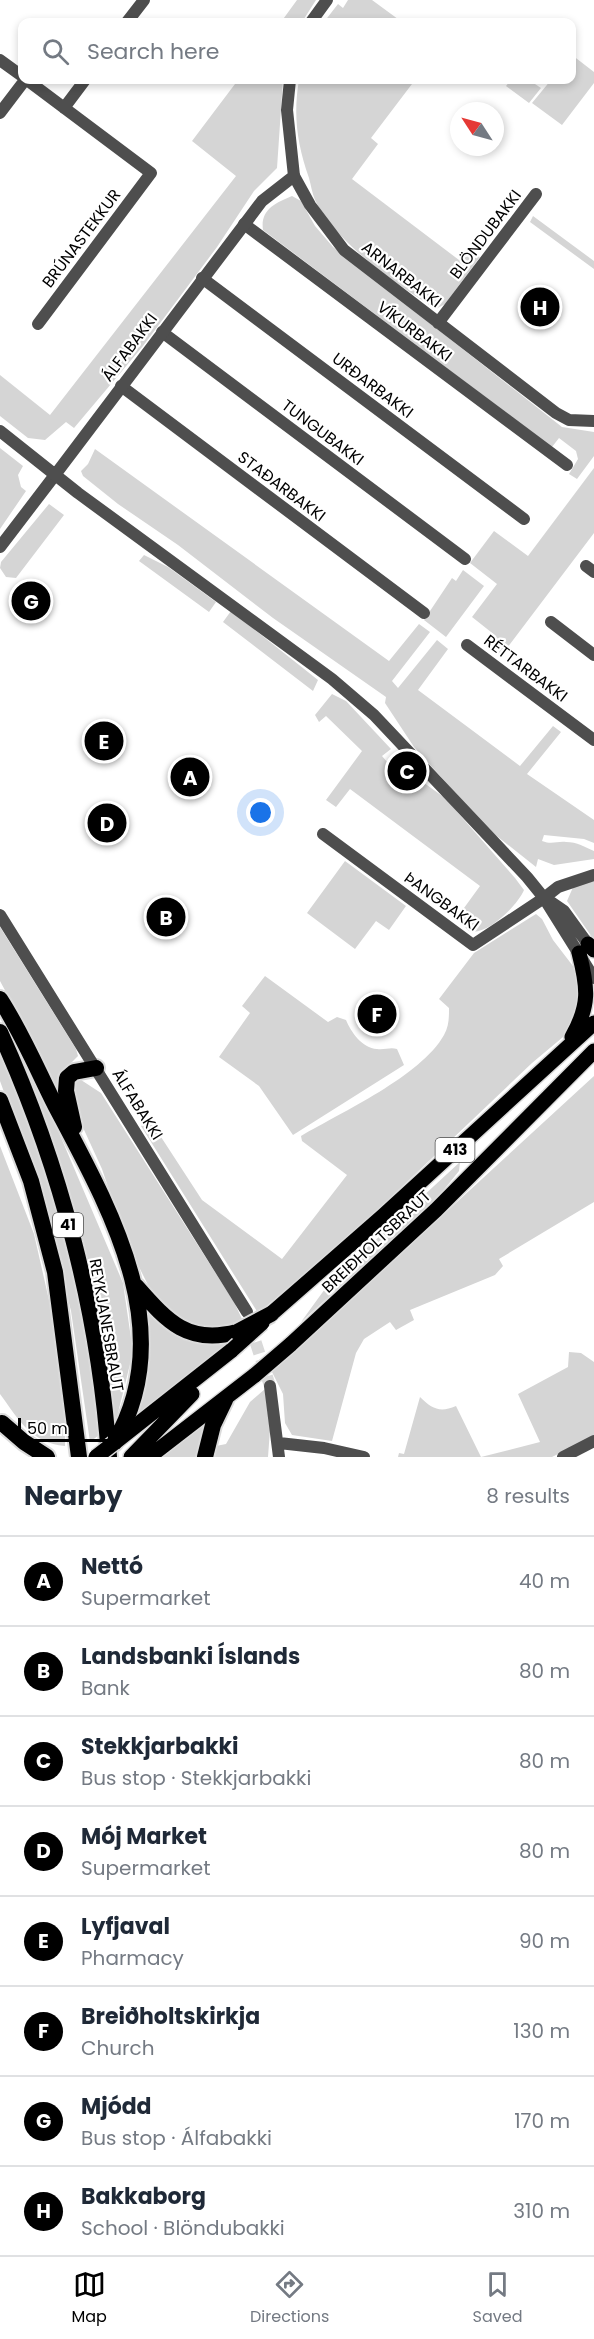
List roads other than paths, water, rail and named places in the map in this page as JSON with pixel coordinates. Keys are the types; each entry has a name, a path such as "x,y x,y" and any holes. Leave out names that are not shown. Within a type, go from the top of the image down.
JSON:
{"highway":[{"path":"0,999 35,1060 77,1146 136,1286 142,1346 135,1396 109,1452"},
{"name":"REYKJANESBRAUT","path":"0,1032 17,1068 67,1221 86,1299 109,1452"},
{"path":"77,1146 66,1091 67,1078 74,1072 96,1068"},
{"name":"41","path":"0,1100 31,1181 55,1272 79,1457"},
{"path":"136,1286 158,1312 183,1330 206,1337 237,1332 271,1314"},
{"path":"205,1457 213,1425 225,1400"},
{"path":"1,1421 23,1457"},
{"path":"1,1421 24,1442 47,1457"}],"main road":[{"path":"568,1045 587,1004 585,977 589,950"},
{"name":"BREIÐHOLTSBRAUT","path":"232,1350 594,1023"},
{"name":"BREIÐHOLTSBRAUT","path":"168,1443 225,1400 290,1345 436,1210 594,1051"},
{"path":"574,1070 586,1071 594,1068"},
{"path":"131,1457 232,1350"},
{"name":"413","path":"96,1457 109,1452 232,1350"},
{"path":"140,1457 168,1443"},
{"name":"413","path":"149,1457 168,1443"}],"street":[{"path":"130,18 144,0"},
{"path":"314,18 327,0"},
{"path":"0,60 18,73"},
{"path":"0,113 21,84"},
{"path":"33,84 64,108 82,84"},
{"name":"ARNARBAKKI","path":"290,84 287,110 294,176 310,205 344,250 556,413 569,420 594,421"},
{"name":"BRÚNASTEKKUR","path":"38,324 151,172 64,108"},
{"name":"ÁLFABAKKI","path":"0,547 264,198 294,176"},
{"name":"BLÖNDUBAKKI","path":"438,322 536,194"},
{"name":"VÍKURBAKKI","path":"244,224 567,465"},
{"name":"URÐARBAKKI","path":"202,278 524,519"},
{"name":"TUNGUBAKKI","path":"162,332 465,559"},
{"name":"STAÐARBAKKI","path":"121,386 424,613"},
{"path":"0,431 55,475 332,679 368,709 544,898 564,911 589,950 594,978"},
{"path":"551,622 594,655"},
{"name":"RÉTTARBAKKI","path":"467,645 594,740"},
{"name":"ÞANGBAKKI","path":"323,834 473,945 544,898"},
{"path":"544,898 558,886 594,874"},
{"name":"ÁLFABAKKI","path":"0,915 247,1312"},
{"path":"270,1386 279,1457"},
{"path":"563,1457 594,1441"},
{"path":"279,1443 324,1448 364,1457"}],"tunnel":[{"path":"250,1325 270,1386"}],"place":[{"name":"Bakkaborg","path":"540,307"},
{"name":"Mjódd","path":"31,601"},
{"name":"Lyfjaval","path":"104,741"},
{"name":"Stekkjarbakki","path":"407,771"},
{"name":"Nettó","path":"190,777"},
{"name":"Mój Market","path":"107,823"},
{"name":"Landsbanki Íslands","path":"166,917"},
{"name":"Breiðholtskirkja","path":"377,1014"}]}
